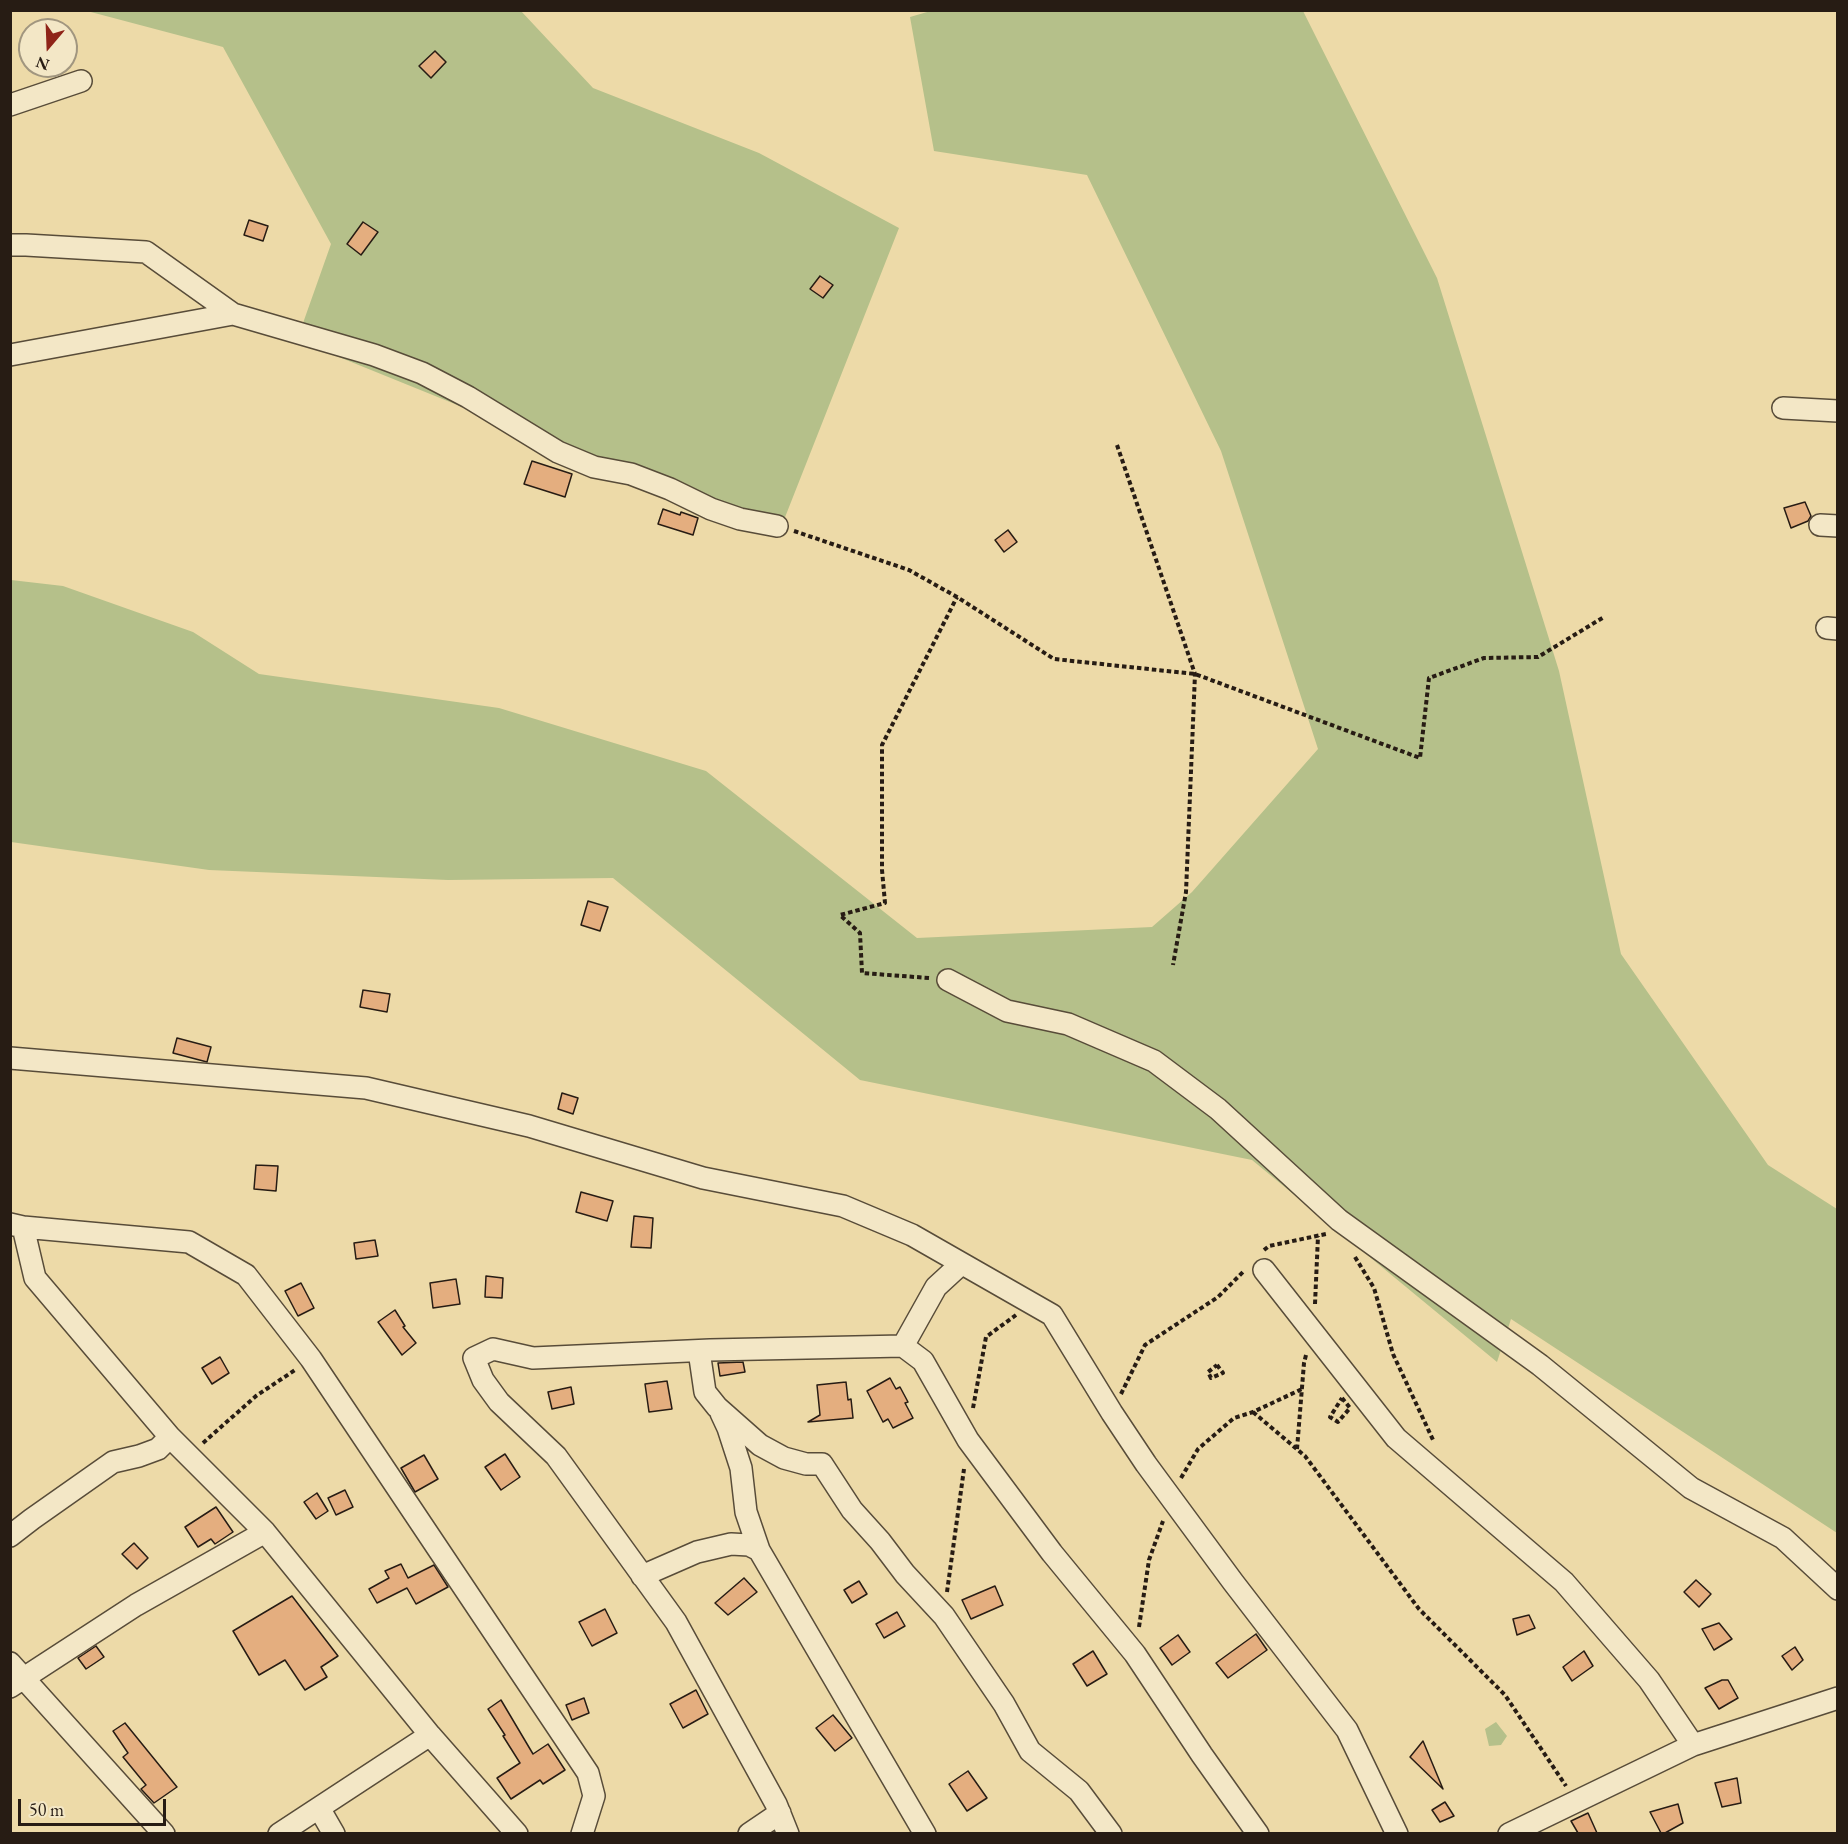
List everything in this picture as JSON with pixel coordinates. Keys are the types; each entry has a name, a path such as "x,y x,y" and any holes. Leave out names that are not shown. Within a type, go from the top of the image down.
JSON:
{"street":[{"path":"10,105 81,81"},
{"path":"10,246 146,252 233,314 374,355 422,373 468,397 558,452 594,467 631,474 670,489 711,509 740,519 777,526"},
{"path":"10,355 233,314"},
{"path":"1783,408 1838,411"},
{"path":"948,980 1007,1011 1068,1024 1154,1061 1218,1109 1339,1220 1540,1365 1691,1488 1783,1538 1838,1589"},
{"path":"10,1058 366,1088 529,1126 703,1178 843,1206 912,1235 1052,1315 1146,1464 1347,1730 1397,1833"},
{"path":"517,1833 430,1735 265,1532 170,1437 35,1278 17,1226 189,1242 246,1275 310,1359 588,1773 594,1796 582,1833"},
{"path":"903,1346 936,1287 961,1264"},
{"path":"1257,1264 1400,1443 1564,1582 1649,1680 1694,1745"},
{"path":"788,1833 780,1813 676,1622 556,1456 499,1402 483,1380 474,1358 493,1349 533,1358 903,1346 922,1361 968,1440 1052,1553 1135,1654 1202,1755 1258,1833"},
{"path":"699,1351 705,1392 717,1407 760,1445 784,1458 806,1464 822,1464 852,1510 905,1574 944,1616 1004,1704 1030,1751 1078,1791 1111,1833"},
{"path":"717,1407 728,1428 741,1468 746,1512 759,1550 925,1833"},
{"path":"10,1536 113,1462 158,1449 170,1437"},
{"path":"164,1833 15,1676 265,1532"},
{"path":"642,1576 697,1552 731,1545 749,1545 759,1550"},
{"path":"1509,1833 1694,1745 1838,1698"},
{"path":"279,1833 430,1735"},
{"path":"319,1808 334,1833"},
{"path":"749,1833 780,1813"}],"path":[{"path":"1117,445 1195,674 1185,892 1173,965"},
{"path":"777,526 909,570 957,597 1054,659 1195,674 1420,758 1429,678 1484,658 1538,657 1604,617"},
{"path":"948,980 862,973 860,933 840,915 885,903 882,870 882,745 957,597"},
{"path":"1112,1413 1145,1345 1218,1298 1257,1264 1269,1246 1329,1234"},
{"path":"1351,1250 1374,1288 1393,1354 1439,1453"},
{"path":"189,1456 256,1396 310,1359"},
{"path":"1302,1389 1253,1412 1305,1456 1419,1609 1505,1695 1576,1801"},
{"path":"1342,1398 1350,1408 1338,1422 1329,1417 1342,1398"}],"green space":[{"path":"934,10 1303,11 1437,278 1559,671 1621,954 1768,1165 1837,1209 1837,1533 1511,1319 1497,1362 1252,1160 860,1080 613,878 448,880 209,870 11,842 11,580 63,586 193,632 259,674 499,708 706,771 917,938 1152,927 1192,892 1318,749 1221,451 1087,175 934,151 910,17"},
{"path":"87,11 521,11 593,88 759,153 899,228 778,535 297,340 331,244 223,47"},
{"path":"1496,1722 1507,1736 1501,1745 1489,1746 1485,1729"}],"building":[{"path":"435,51 446,62 431,78 419,66"},
{"path":"249,220 268,226 263,241 244,235"},
{"path":"363,222 378,232 361,255 347,244"},
{"path":"820,276 833,285 823,298 810,289"},
{"path":"532,461 572,474 565,497 524,484"},
{"path":"1805,502 1811,516 1808,521 1791,528 1784,508"},
{"path":"663,509 698,518 693,535 658,524"},
{"path":"1008,530 1017,542 1004,552 995,540"},
{"path":"588,901 608,907 600,931 581,925"},
{"path":"363,990 390,994 387,1012 360,1007"},
{"path":"177,1038 211,1047 207,1062 173,1053"},
{"path":"562,1093 578,1098 573,1114 558,1109"},
{"path":"256,1165 278,1166 276,1191 254,1189"},
{"path":"581,1192 613,1201 607,1221 576,1212"},
{"path":"634,1216 653,1218 651,1248 631,1247"},
{"path":"375,1240 378,1256 356,1259 354,1243"},
{"path":"486,1276 503,1278 502,1298 485,1297"},
{"path":"456,1279 460,1304 433,1308 430,1283"},
{"path":"301,1283 314,1308 298,1316 285,1291"},
{"path":"395,1310 405,1326 403,1327 416,1343 402,1355 378,1322"},
{"path":"220,1357 229,1373 212,1384 202,1368"},
{"path":"743,1362 745,1372 720,1376 718,1363"},
{"path":"890,1378 896,1389 900,1387 913,1418 893,1428 888,1419 883,1422 867,1391"},
{"path":"667,1381 672,1409 649,1412 645,1384"},
{"path":"846,1382 853,1418 808,1422 820,1415 817,1385"},
{"path":"571,1387 574,1404 552,1409 548,1392"},
{"path":"505,1454 520,1477 501,1490 485,1467"},
{"path":"424,1455 438,1479 415,1492 401,1468"},
{"path":"345,1490 353,1507 336,1515 328,1498"},
{"path":"317,1493 328,1511 316,1519 304,1502"},
{"path":"216,1507 233,1532 215,1544 211,1539 198,1547 185,1527"},
{"path":"134,1543 148,1558 137,1569 122,1554"},
{"path":"401,1564 408,1578 434,1565 448,1587 416,1604 407,1588 377,1603 369,1589 389,1578 385,1571"},
{"path":"744,1578 757,1592 728,1615 715,1603"},
{"path":"1696,1580 1711,1594 1699,1607 1684,1592"},
{"path":"859,1581 867,1594 852,1603 844,1590"},
{"path":"995,1586 1003,1605 971,1619 962,1600"},
{"path":"292,1596 338,1656 321,1667 327,1677 305,1690 285,1660 259,1675 233,1631"},
{"path":"605,1609 617,1633 592,1646 579,1622"},
{"path":"897,1612 905,1626 884,1638 876,1624"},
{"path":"1529,1615 1535,1628 1517,1635 1513,1619"},
{"path":"1719,1623 1732,1639 1714,1650 1702,1629"},
{"path":"1256,1634 1267,1650 1228,1678 1216,1663"},
{"path":"1178,1635 1190,1652 1172,1665 1160,1648"},
{"path":"96,1646 104,1657 86,1669 78,1658"},
{"path":"1795,1647 1803,1660 1792,1670 1782,1656"},
{"path":"1093,1651 1107,1674 1087,1686 1073,1664"},
{"path":"1584,1651 1593,1666 1572,1681 1563,1667"},
{"path":"1722,1680 1728,1680 1738,1698 1719,1709 1705,1688"},
{"path":"696,1690 708,1714 683,1728 670,1704"},
{"path":"584,1698 589,1713 572,1720 566,1705"},
{"path":"501,1700 533,1754 548,1744 565,1770 543,1784 540,1780 511,1799 497,1778 520,1763 488,1709"},
{"path":"833,1715 852,1738 835,1751 816,1728"},
{"path":"125,1723 177,1787 154,1803 141,1789 146,1785 123,1757 128,1753 113,1731"},
{"path":"1423,1741 1443,1789 1410,1757"},
{"path":"968,1771 987,1798 967,1811 949,1784"},
{"path":"1737,1778 1741,1803 1722,1807 1715,1783"},
{"path":"1445,1802 1454,1816 1440,1822 1432,1810"},
{"path":"1678,1804 1683,1823 1661,1833 1650,1812"},
{"path":"1588,1813 1597,1833 1578,1833 1571,1821"}]}
